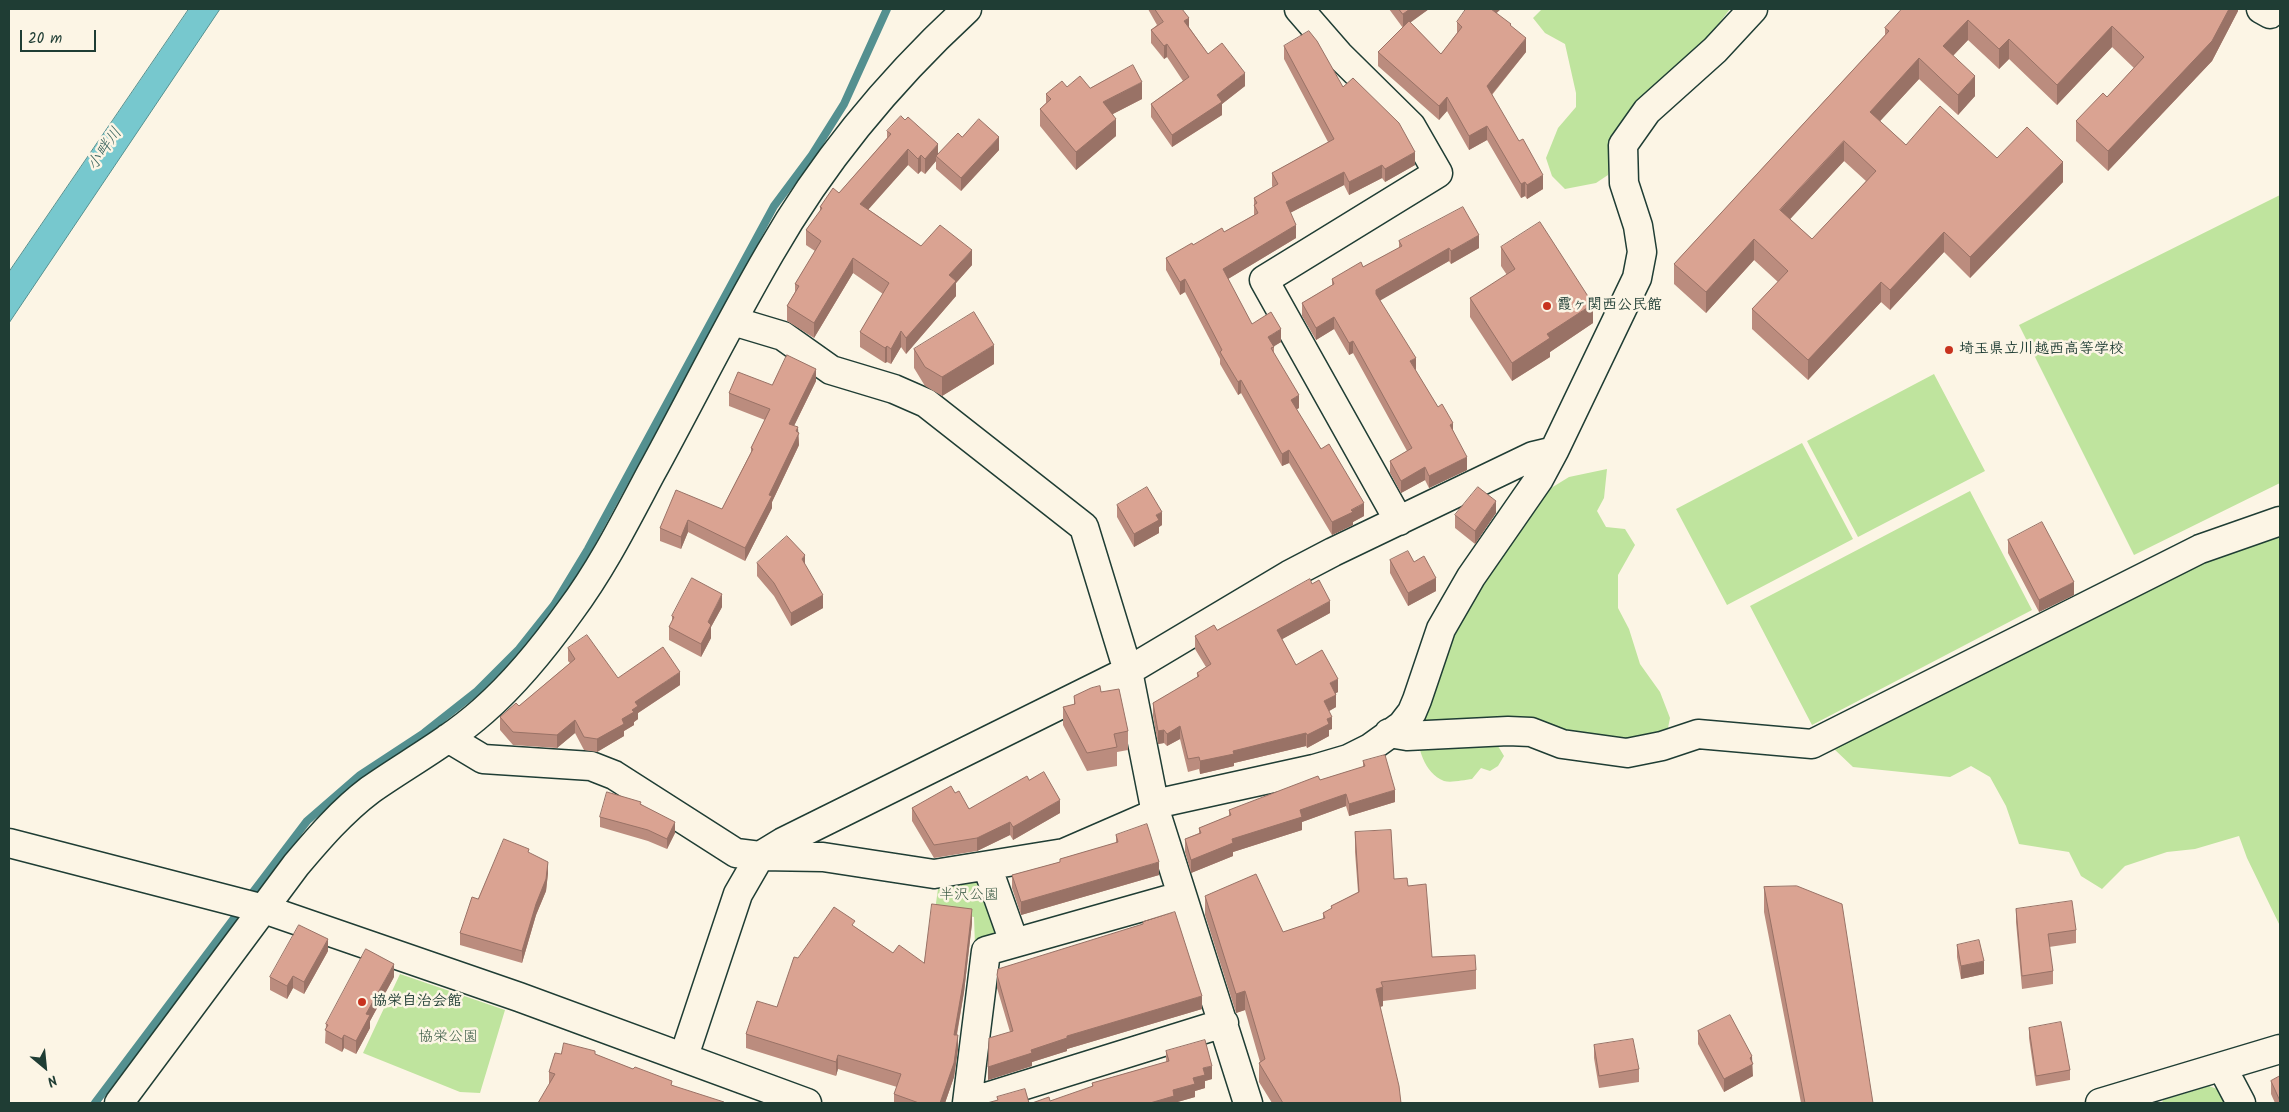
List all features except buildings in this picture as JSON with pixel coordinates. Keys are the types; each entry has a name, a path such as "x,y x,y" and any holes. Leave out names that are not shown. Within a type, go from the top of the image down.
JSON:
{"street":[{"path":"119,1103 296,865 322,834 367,792 448,738 482,712 506,690 570,612 608,554 770,252 837,149 876,102 967,9"},
{"path":"1300,9 1339,55 1412,126 1438,173 1264,280 1399,520"},
{"path":"448,738 484,759 591,766 614,774 736,853 760,856 823,857 934,874 1064,853 1155,808 1323,767 1348,759 1370,748 1388,733 1402,725 1412,712 1441,629 1471,577 1539,479 1637,278 1642,252 1638,226 1624,183 1623,145 1647,111 1715,50 1753,9"},
{"path":"2261,9 2270,14 2275,9"},
{"path":"733,321 783,336 831,370 894,389 926,403 1084,527 1128,671 1155,808 1181,896 1248,1103"},
{"path":"684,1056 738,894 760,856 783,842 1128,671 1289,576 1399,520 1533,456 1554,451"},
{"path":"1388,733 1407,736 1508,731 1531,732 1562,744 1627,753 1662,746 1698,734 1812,744 2200,549 2280,522"},
{"path":"9,844 264,909 519,997 684,1056 807,1103"},
{"path":"988,866 1014,942"},
{"path":"1181,896 986,951 967,1103 1224,1024"},
{"path":"2100,1103 2139,1098 2222,1067 2280,1049"},
{"path":"2222,1067 2241,1103"}],"green space":[{"path":"1542,9 1730,9 1707,39 1628,113 1615,143 1608,175 1596,183 1565,189 1552,176 1546,158 1558,128 1576,107 1576,93 1565,44 1545,33 1533,18"},
{"path":"2280,195 2280,483 2134,555 2019,325"},
{"path":"1934,374 1985,471 1858,537 1807,441"},
{"path":"1802,443 1853,539 1727,605 1676,509"},
{"path":"1607,469 1604,498 1597,511 1606,527 1625,529 1635,545 1618,575 1618,608 1629,629 1640,664 1660,692 1670,718 1666,738 1636,743 1506,725 1498,746 1504,756 1498,766 1490,771 1481,768 1472,779 1454,782 1444,781 1431,772 1423,759 1418,743 1417,727 1451,628 1543,493 1569,477"},
{"path":"1970,491 2032,610 1812,725 1750,606"},
{"path":"2280,534 2280,926 2247,858 2239,836 2195,849 2167,852 2125,866 2102,889 2081,876 2069,852 2019,844 2006,806 1990,777 1971,766 1950,777 1853,767 1833,748 2206,560"},
{"name":"半沢公園","path":"973,874 985,882 1001,930 995,941 975,946 974,917 935,910 939,882"},
{"name":"協栄公園","path":"400,974 505,1010 480,1093 460,1092 363,1053"},
{"path":"2209,1086 2223,1091 2229,1103 2162,1103 2163,1100"}],"water":[{"name":"小畔川","path":"189,9 220,9 9,323 9,272"}],"waterway":[{"path":"247,900 307,821 360,775 424,733 476,692 519,649 554,605 588,549 774,206 812,155 844,104 887,9"},
{"path":"95,1103 241,909"}],"place":[{"name":"霞ヶ関西公民館","path":"1547,306"},
{"name":"埼玉県立川越西高等学校","path":"1949,350"},
{"name":"協栄自治会館","path":"362,1002"}]}
